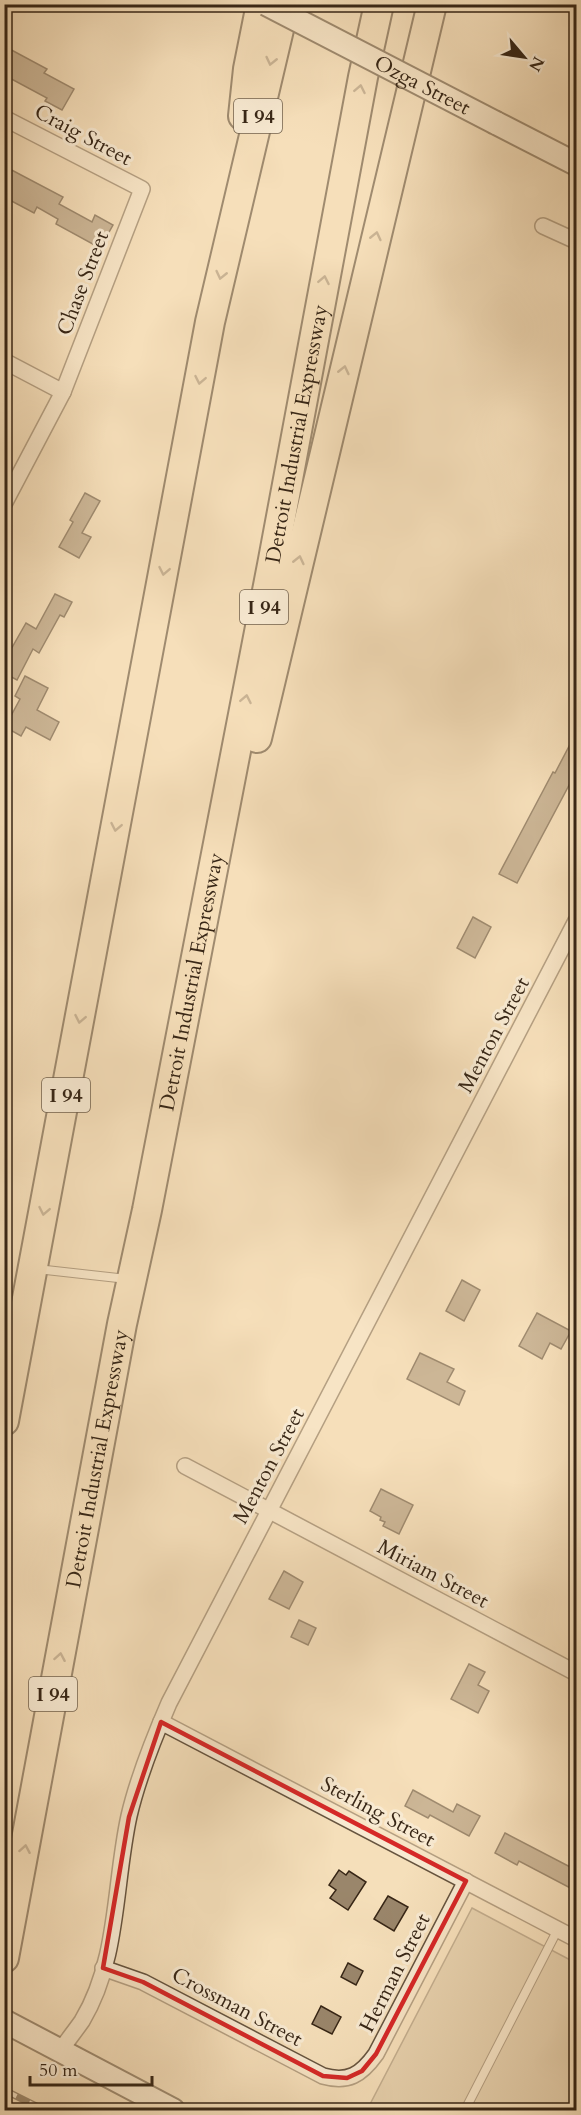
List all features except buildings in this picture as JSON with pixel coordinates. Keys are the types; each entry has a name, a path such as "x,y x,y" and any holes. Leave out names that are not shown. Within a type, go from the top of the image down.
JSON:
{"highway":[{"path":"231,228 248,69 261,4"},
{"name":"I 94","path":"4,1421 206,345 231,228 285,4"},
{"name":"Detroit Industrial Expressway","path":"4,1958 131,1280 147,1210 379,4"},
{"path":"147,1210 432,4"},
{"path":"406,113 444,4"}],"street":[{"name":"Ozga Street","path":"266,4 576,164"},
{"name":"Craig Street","path":"4,118 142,189"},
{"name":"Chase Street","path":"4,504 63,392 142,189"},
{"path":"543,226 576,241"},
{"path":"4,361 63,392"},
{"name":"Menton Street","path":"60,2051 82,2020 103,1968 112,1932 129,1817 143,1764 161,1722 576,921"},
{"name":"Miriam Street","path":"186,1466 576,1673"},
{"name":"Sterling Street","path":"161,1722 576,1939"},
{"name":"Herman Street","path":"352,2077 362,2071 376,2055 466,1881"},
{"name":"Crossman Street","path":"103,1968 143,1982 323,2076 335,2079 352,2077"},
{"path":"4,2021 173,2110"}],"lane":[{"path":"33,1269 131,1280"},
{"path":"465,2110 558,1929"}],"highlighted area":[{"path":"161,1722 466,1881 376,2054 362,2071 347,2078 323,2076 143,1982 103,1968 129,1817"}],"shaded area":[{"path":"472,1908 576,1963 576,2110 367,2110"}],"railway":[{"path":"4,2090 44,2110"}]}
